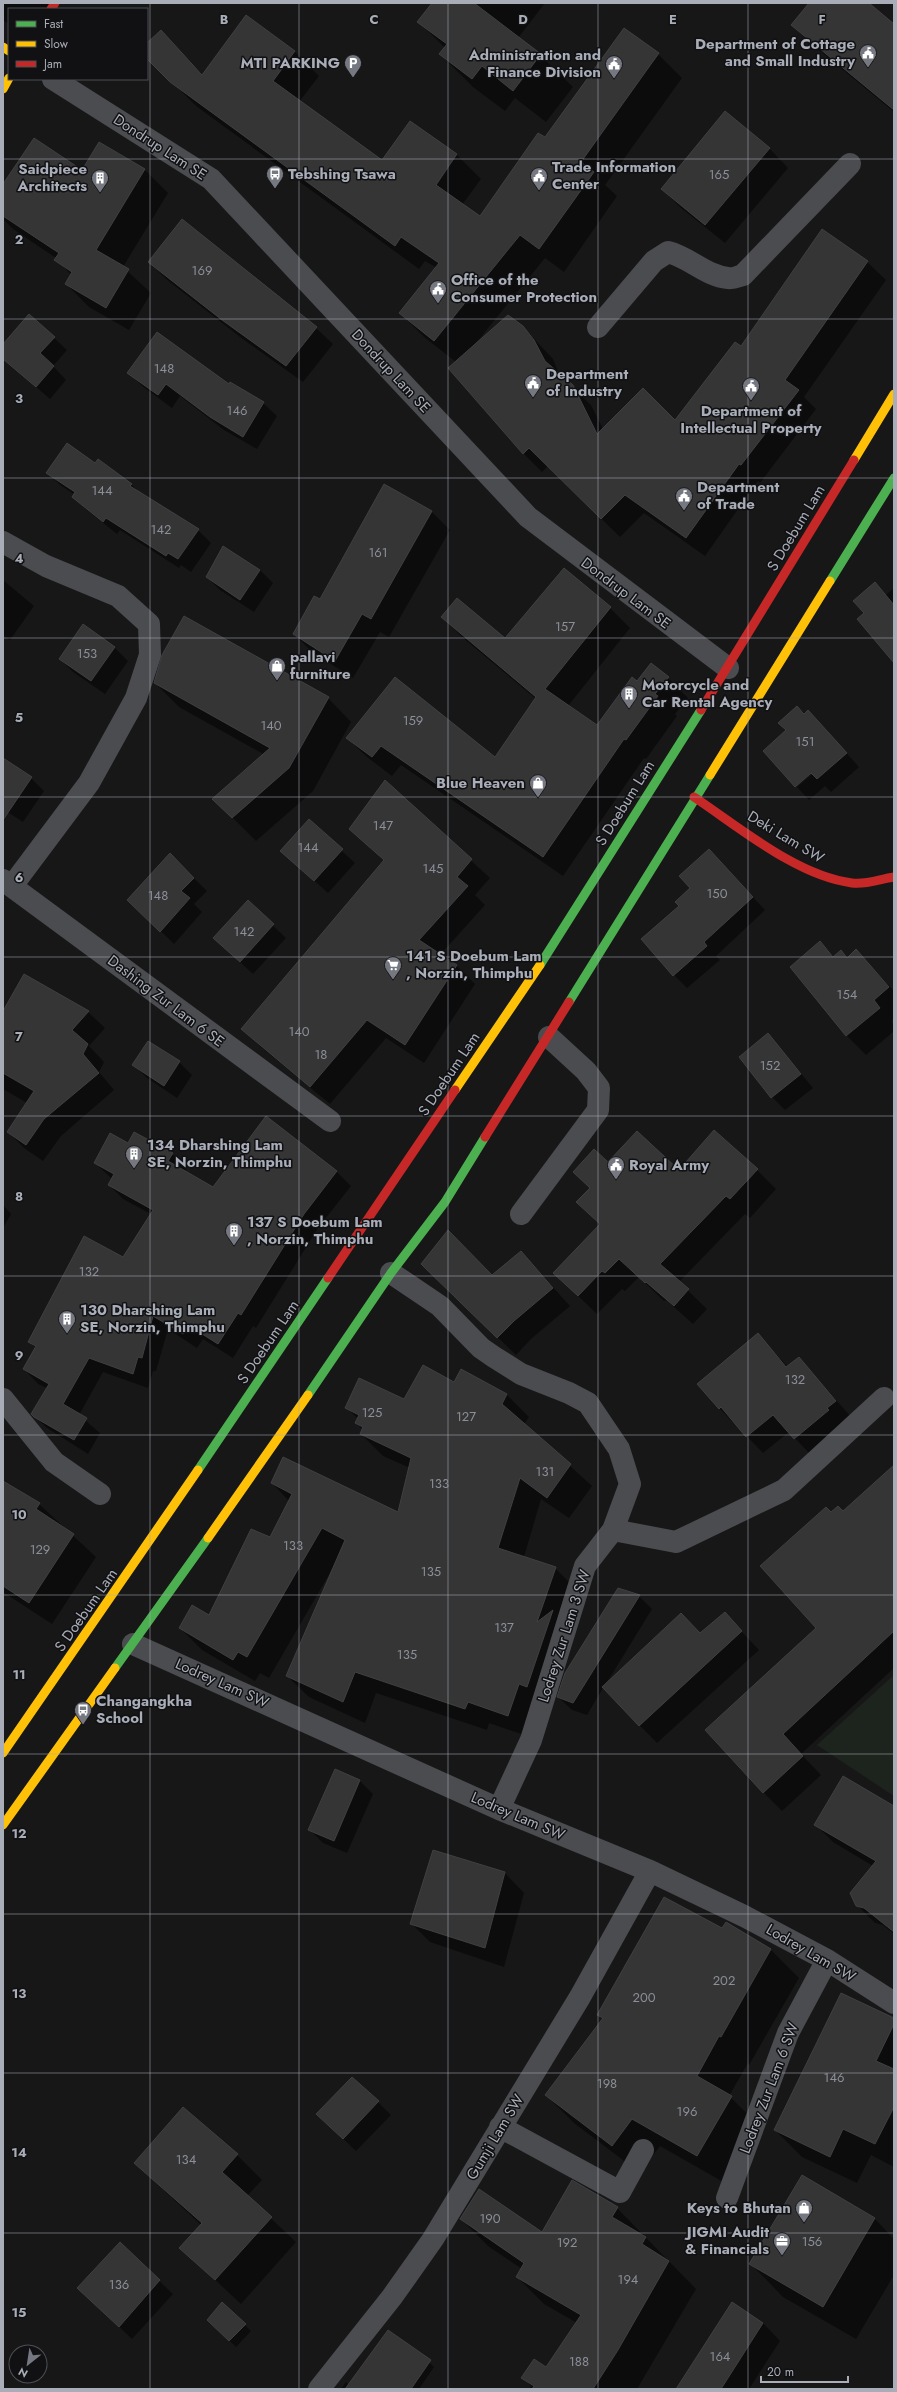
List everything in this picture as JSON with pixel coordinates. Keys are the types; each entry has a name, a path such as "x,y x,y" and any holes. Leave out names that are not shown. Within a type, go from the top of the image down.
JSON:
{"main road":[{"path":"3,89 8,80"},
{"name":"S Doebum Lam","path":"3,1753 101,1614 532,977 728,668 894,394"},
{"path":"3,1825 280,1436 391,1273 445,1202 549,1037 694,797 894,478"},
{"name":"Deki Lam SW","path":"694,797 799,865 829,878 852,883 894,877"}],"street":[{"name":"Dondrup Lam SE","path":"56,80 211,179 528,517 728,668"},
{"path":"598,327 654,262 668,252 680,255 709,272 728,278 743,276 850,164"},
{"path":"3,542 46,566 118,596 149,624 150,655 136,698 89,783 8,883"},
{"name":"Dashing Zur Lam 6 SE","path":"8,883 330,1120"},
{"path":"521,1214 598,1110 599,1088 586,1071 549,1037"},
{"name":"Lodrey Zur Lam 3 SW","path":"391,1273 440,1306 481,1348 494,1357 521,1374 569,1392 588,1403 619,1449 630,1484 613,1530 585,1566 531,1740 499,1809"},
{"path":"613,1530 676,1542 784,1490 884,1398"},
{"path":"3,1399 54,1462 100,1494"},
{"name":"Lodrey Lam SW","path":"133,1644 499,1809 650,1871 744,1916 828,1960 894,2003"},
{"name":"Gumji Lam SW","path":"319,2389 392,2297 433,2239 580,1998 650,1871"},
{"name":"Lodrey Zur Lam 6 SW","path":"727,2198 788,2033 828,1960"},
{"path":"500,2127 620,2192 643,2150"}],"shaded area":[{"path":"894,1675 894,1796 817,1745"}],"building":[{"path":"432,3 474,3 541,54 513,91 482,66 472,79 439,54 447,44 417,22"},
{"name":"Department of Cottage and Small Industry","path":"809,3 869,3 894,24 894,110 791,25"},
{"path":"246,15 295,51 273,81 382,160 410,121 457,154 436,185 480,216 538,133 545,137 624,28 659,53 581,162 594,172 539,249 520,235 434,341 399,313 439,263 401,237 395,246 170,82 148,60 148,42 161,30 202,75"},
{"path":"725,111 770,148 705,225 661,189"},
{"path":"34,138 82,170 99,142 145,169 96,250 129,269 106,308 65,284 72,272 54,260 59,253 3,216 3,184"},
{"path":"182,219 317,327 286,366 222,320 148,262"},
{"path":"822,229 868,261 785,380 799,390 741,465 739,464 686,538 625,495 601,519 529,448 523,454 448,368 508,315 523,326 534,340 545,361 573,385 597,434 643,388 675,420 735,342 741,346"},
{"path":"29,314 55,337 40,353 54,366 36,387 3,359 3,344"},
{"path":"157,332 229,384 230,382 264,402 243,437 210,417 166,384 158,395 127,373"},
{"path":"67,443 95,463 98,459 132,484 130,486 199,529 178,559 168,553 166,556 106,518 103,522 72,497 75,492 46,473"},
{"path":"384,484 432,511 371,619 362,614 335,661 293,634 314,596 320,599"},
{"path":"223,546 260,570 240,600 206,577"},
{"path":"564,568 611,607 545,689 597,725 632,677 637,681 651,663 669,677 655,694 658,696 626,740 624,739 543,857 381,746 372,757 346,738 395,677 495,757 536,697 441,617 457,598 505,638"},
{"path":"875,582 894,605 894,663 857,619 864,613 853,601"},
{"path":"184,616 329,697 289,768 232,818 212,799 270,748 154,683 162,655"},
{"path":"83,624 115,647 91,681 59,659"},
{"path":"797,706 804,714 808,710 847,753 817,779 811,773 795,787 763,751 786,730 778,723"},
{"path":"3,758 32,777 3,820"},
{"path":"385,780 472,859 457,877 468,886 419,940 457,965 405,1045 367,1020 310,1087 241,1029 384,860 349,829"},
{"path":"309,819 343,849 314,881 280,851"},
{"path":"709,849 753,897 704,942 707,946 673,976 641,939 679,906 675,902 690,888 679,876"},
{"path":"170,853 194,878 181,891 190,898 160,932 127,900"},
{"path":"248,900 274,924 240,962 213,938"},
{"path":"820,941 833,957 841,950 847,958 856,949 889,987 874,1000 880,1008 846,1036 790,967"},
{"path":"24,974 89,1011 72,1030 88,1044 83,1054 99,1073 44,1119 26,1145 7,1132 34,1091 3,1073 3,1011"},
{"path":"768,1033 801,1074 771,1098 739,1057"},
{"path":"148,1041 180,1061 164,1086 132,1065"},
{"path":"266,1116 337,1171 304,1214 241,1315 238,1313 218,1344 188,1325 183,1334 153,1316 142,1358 138,1357 133,1374 89,1358 63,1404 87,1418 74,1440 34,1417 31,1414 49,1384 23,1369 36,1346 28,1342 84,1236 123,1257 153,1210 108,1185 114,1174 94,1163 110,1133 128,1143 134,1132 173,1153 168,1161 213,1187"},
{"path":"714,1130 758,1169 730,1199 726,1196 660,1264 689,1289 674,1306 646,1282 645,1283 619,1259 605,1273 602,1271 578,1296 553,1273 600,1224 576,1202 590,1188 573,1172 594,1149 608,1162 637,1131 679,1170"},
{"path":"448,1230 492,1275 521,1251 553,1288 514,1321 497,1338 421,1264"},
{"path":"758,1333 786,1367 799,1357 836,1401 827,1408 829,1410 794,1439 773,1415 746,1437 721,1407 719,1409 697,1384"},
{"path":"423,1365 454,1382 461,1369 507,1394 502,1404 571,1464 547,1498 520,1478 498,1548 556,1567 537,1622 553,1610 527,1687 519,1684 508,1716 468,1702 465,1709 355,1672 343,1702 286,1676 345,1540 322,1528 247,1657 238,1652 233,1660 179,1628 192,1605 209,1615 251,1529 270,1537 292,1494 271,1483 283,1457 398,1512 411,1458 360,1434 363,1427 355,1423 359,1415 345,1408 359,1378 404,1399"},
{"path":"894,1465 894,1631 783,1734 803,1756 763,1793 705,1730 816,1628 760,1566 826,1507 831,1512 838,1506 843,1511"},
{"path":"3,1481 40,1503 36,1509 74,1534 29,1603 3,1586"},
{"path":"618,1588 640,1595 573,1703 557,1697 565,1673"},
{"path":"725,1612 742,1631 639,1726 602,1687 681,1613 700,1633"},
{"path":"335,1769 360,1780 334,1841 308,1830"},
{"path":"843,1776 894,1806 894,1932 864,1908 856,1906 850,1893 876,1861 814,1825"},
{"path":"433,1850 505,1872 485,1948 410,1924"},
{"path":"664,1897 722,1928 726,1922 771,1949 697,2076 732,2096 697,2156 632,2119 612,2146 545,2095 603,2018 597,2015"},
{"path":"841,1993 894,2018 894,2024 876,2061 894,2069 894,2107 875,2144 843,2129 830,2157 774,2130"},
{"path":"352,2077 379,2101 343,2139 316,2114"},
{"path":"183,2107 238,2154 222,2172 272,2217 215,2280 179,2248 202,2223 134,2163"},
{"path":"802,2175 875,2218 823,2307 749,2264"},
{"path":"572,2180 618,2207 612,2217 646,2237 642,2244 669,2261 618,2350 593,2389 532,2389 534,2386 521,2378 534,2359 546,2367 581,2315 516,2277 524,2263 460,2219 479,2189 542,2232"},
{"path":"120,2242 160,2280 119,2327 77,2288"},
{"path":"222,2302 246,2324 229,2341 207,2320"},
{"path":"732,2302 763,2323 721,2389 676,2389"},
{"path":"388,2330 431,2360 411,2389 345,2389"}],"traffic: fast":[{"path":"830,581 894,478"},
{"path":"540,965 701,710"},
{"path":"569,1002 710,775"},
{"path":"308,1395 391,1273 445,1202 485,1137"},
{"path":"198,1470 328,1278"},
{"path":"115,1668 208,1538"}],"traffic: slow":[{"path":"3,47 8,50"},
{"path":"3,89 8,80"},
{"path":"854,460 894,394"},
{"path":"710,775 830,581"},
{"path":"455,1090 540,965"},
{"path":"208,1538 308,1395"},
{"path":"3,1753 198,1470"},
{"path":"3,1825 115,1668"}],"traffic: jam":[{"path":"52,8 55,3"},
{"path":"701,710 854,460"},
{"path":"694,797 769,849 810,871 831,879 852,883 868,883 894,877"},
{"path":"485,1137 569,1002"},
{"path":"328,1278 455,1090"}],"place":[{"name":"Department of Cottage and Small Industry","path":"868,68"},
{"name":"MTI PARKING","path":"353,78"},
{"name":"Administration and Finance Division","path":"614,79"},
{"name":"Tebshing Tsawa","path":"275,189"},
{"name":"Trade Information Center","path":"539,191"},
{"name":"Saidpiece Architects","path":"100,193"},
{"name":"Office of the Consumer Protection","path":"438,304"},
{"name":"Department of Industry","path":"533,398"},
{"name":"Department of Intellectual Property","path":"751,401"},
{"name":"Department of Trade","path":"684,511"},
{"name":"pallavi furniture","path":"277,681"},
{"name":"Motorcycle and Car Rental Agency","path":"629,709"},
{"name":"Blue Heaven","path":"538,798"},
{"name":"141 S Doebum Lam , Norzin, Thimphu","path":"393,980"},
{"name":"134 Dharshing Lam SE, Norzin, Thimphu","path":"134,1169"},
{"name":"Royal Army","path":"616,1180"},
{"name":"137 S Doebum Lam , Norzin, Thimphu","path":"234,1246"},
{"name":"130 Dharshing Lam SE, Norzin, Thimphu","path":"67,1334"},
{"name":"Changangkha School","path":"83,1725"},
{"name":"Keys to Bhutan","path":"804,2223"},
{"name":"JIGMI Audit & Financials","path":"782,2256"}]}
